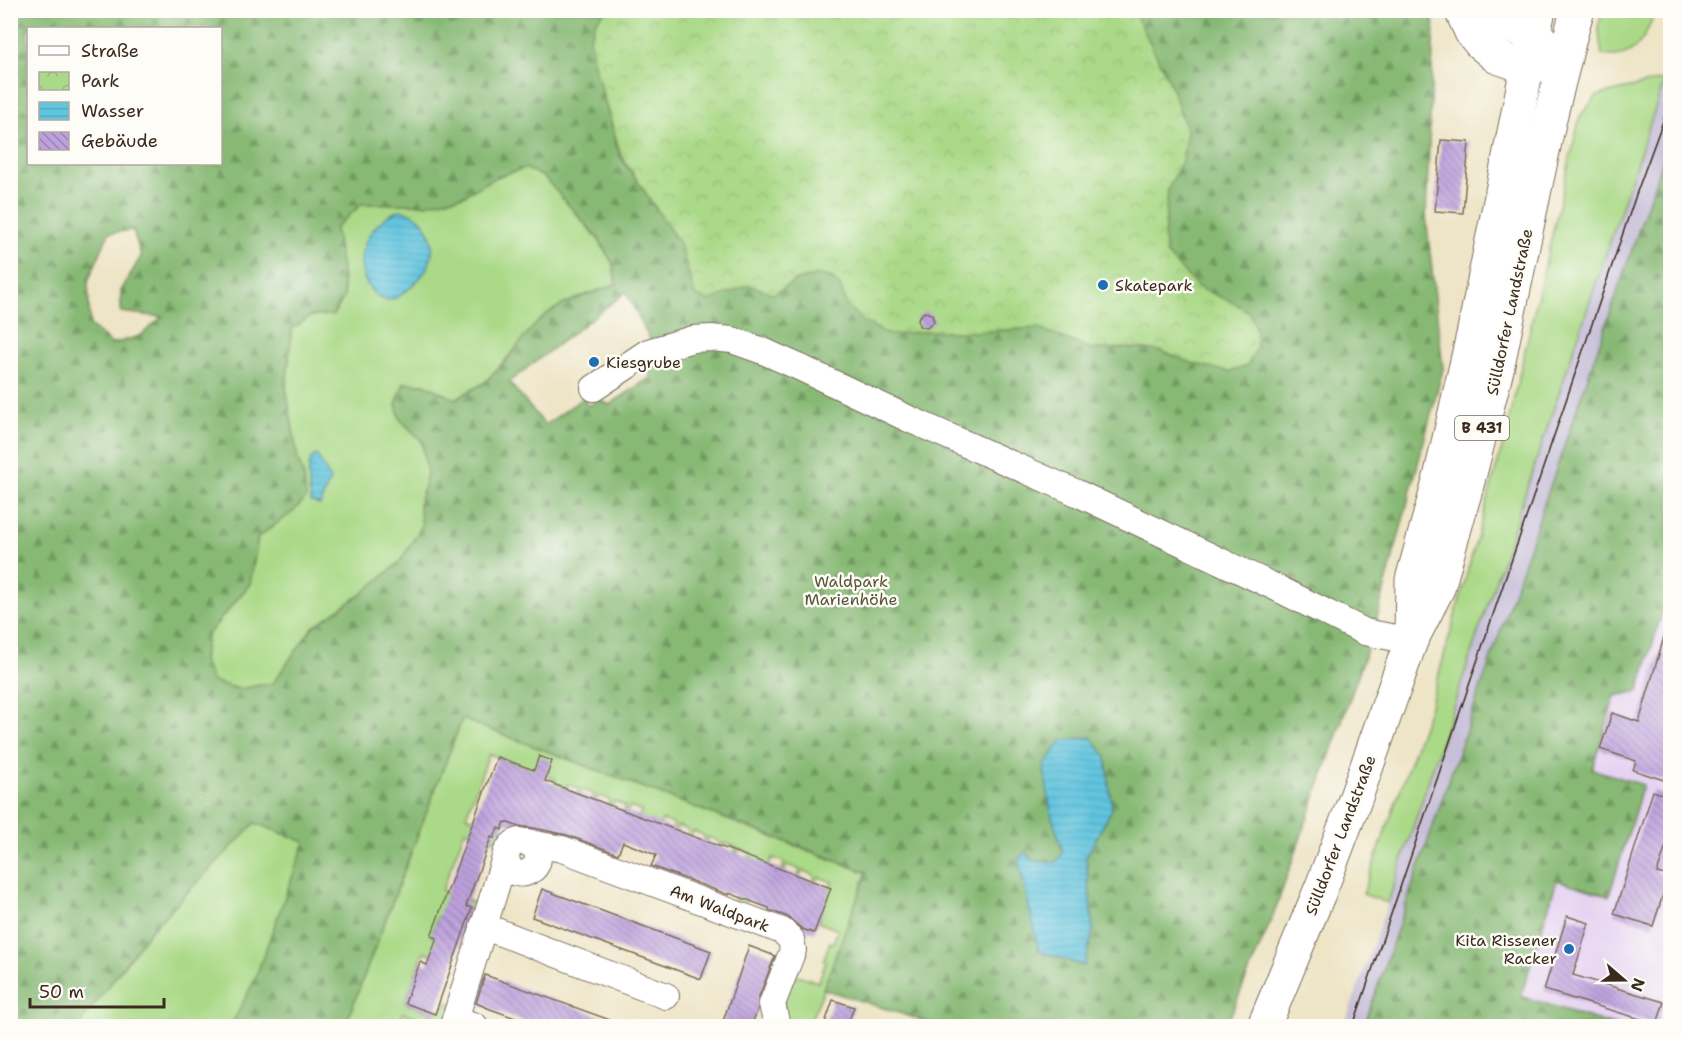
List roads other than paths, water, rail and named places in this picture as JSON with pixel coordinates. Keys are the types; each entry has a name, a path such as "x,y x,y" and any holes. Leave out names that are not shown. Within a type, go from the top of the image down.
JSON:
{"main road":[{"path":"1462,10 1488,21 1537,22 1564,61 1527,67 1497,57 1471,32 1462,10"},
{"name":"Sülldorfer Landstraße","path":"1264,1026 1322,886 1410,641 1438,588 1497,369 1550,118 1576,14"},
{"name":"Sülldorfer Landstraße","path":"1410,641 1412,580 1439,482 1473,335 1537,22"}],"street":[{"path":"594,388 648,352 693,339 732,340 782,359 909,419 1077,493 1365,632 1410,641"},
{"name":"Am Waldpark","path":"461,1024 493,892 512,863 508,848 519,841 782,932 791,939 793,950 772,1004 777,1026"},
{"path":"483,926 666,996"}],"water":[{"path":"400,210 409,212 423,222 431,236 432,253 423,275 405,292 387,300 375,294 363,276 362,253 372,232 389,215"},
{"path":"317,455 330,479 320,505 311,502 308,479 310,462 312,457"},
{"path":"1091,737 1106,756 1112,809 1086,857 1093,931 1084,966 1039,951 1018,859 1025,852 1033,861 1056,862 1063,852 1051,814 1044,767 1061,741"}],"tram line":[{"path":"1353,1026 1638,189 1670,102"}],"place":[{"name":"Skatepark","path":"1103,285"},
{"name":"Kiesgrube","path":"594,362"},
{"name":"Kita Rissener Racker","path":"1569,949"}],"park label":[{"name":"Waldpark Marienhöhe","path":"851,590"}]}
